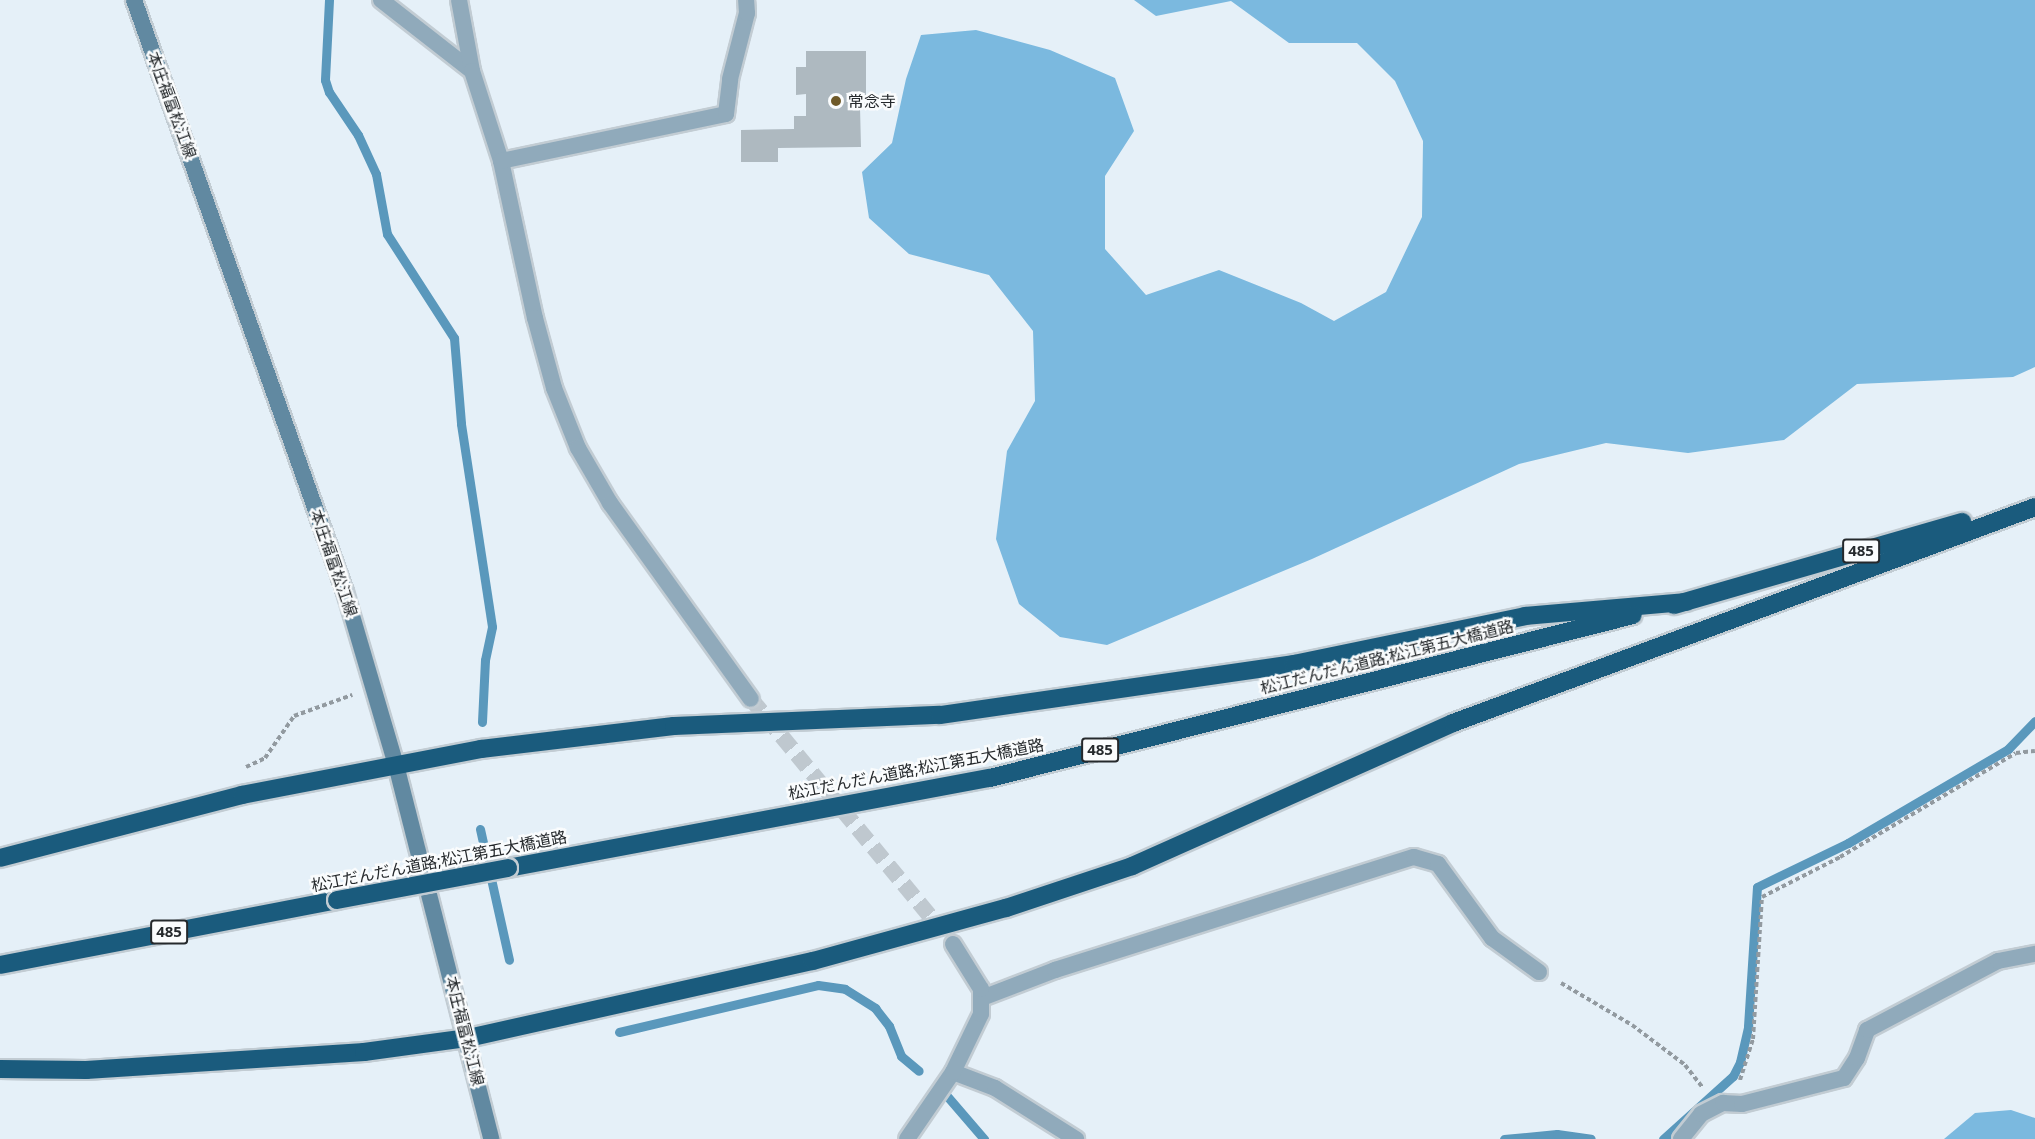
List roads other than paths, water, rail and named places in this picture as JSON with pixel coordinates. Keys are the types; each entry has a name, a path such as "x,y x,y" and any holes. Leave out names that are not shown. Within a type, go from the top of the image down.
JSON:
{"highway":[{"name":"松江だんだん道路;松江第五大橋道路","path":"0,965 508,867 990,778 1686,602 2035,501"},
{"path":"0,1069 86,1070 364,1052 468,1038 813,961 1006,908 1121,869 1453,723 2035,507"},
{"path":"0,858 142,818 481,748 674,726 940,716 1294,664 1525,616 1686,602"}],"main road":[{"name":"本庄福富松江線","path":"134,0 345,592 396,765 468,1038 491,1139"}],"street":[{"path":"381,0 472,71"},
{"path":"459,0 472,71 501,161 535,318 554,388 578,448 610,503 752,699"},
{"path":"501,161 726,114 730,79 747,14 747,0"},
{"path":"982,998 1055,970 1414,857 1438,864 1492,938 1539,972"},
{"path":"908,1139 953,1072 981,1014 982,998 976,976 953,944"},
{"path":"1681,1139 1701,1114 1714,1107 1844,1078 1857,1058 1868,1030 1998,961 2035,954"},
{"path":"953,1072 995,1088 1076,1139"}],"waterway":[{"path":"329,0 325,80 329,92 358,135 376,174 387,234 454,338 461,424 492,627 485,660 482,722"},
{"path":"1663,1139 1733,1076 1740,1062 1748,1026 1757,887 1848,843 2008,749 2035,721"},
{"path":"480,829 509,960"},
{"path":"619,1032 818,985 845,989 875,1008 889,1026 901,1056 919,1071"},
{"path":"947,1096 984,1139"},
{"path":"1504,1139 1557,1134 1591,1139"}],"tunnel":[{"path":"751,699 953,944"}],"place":[{"name":"常念寺","path":"836,101"}]}
